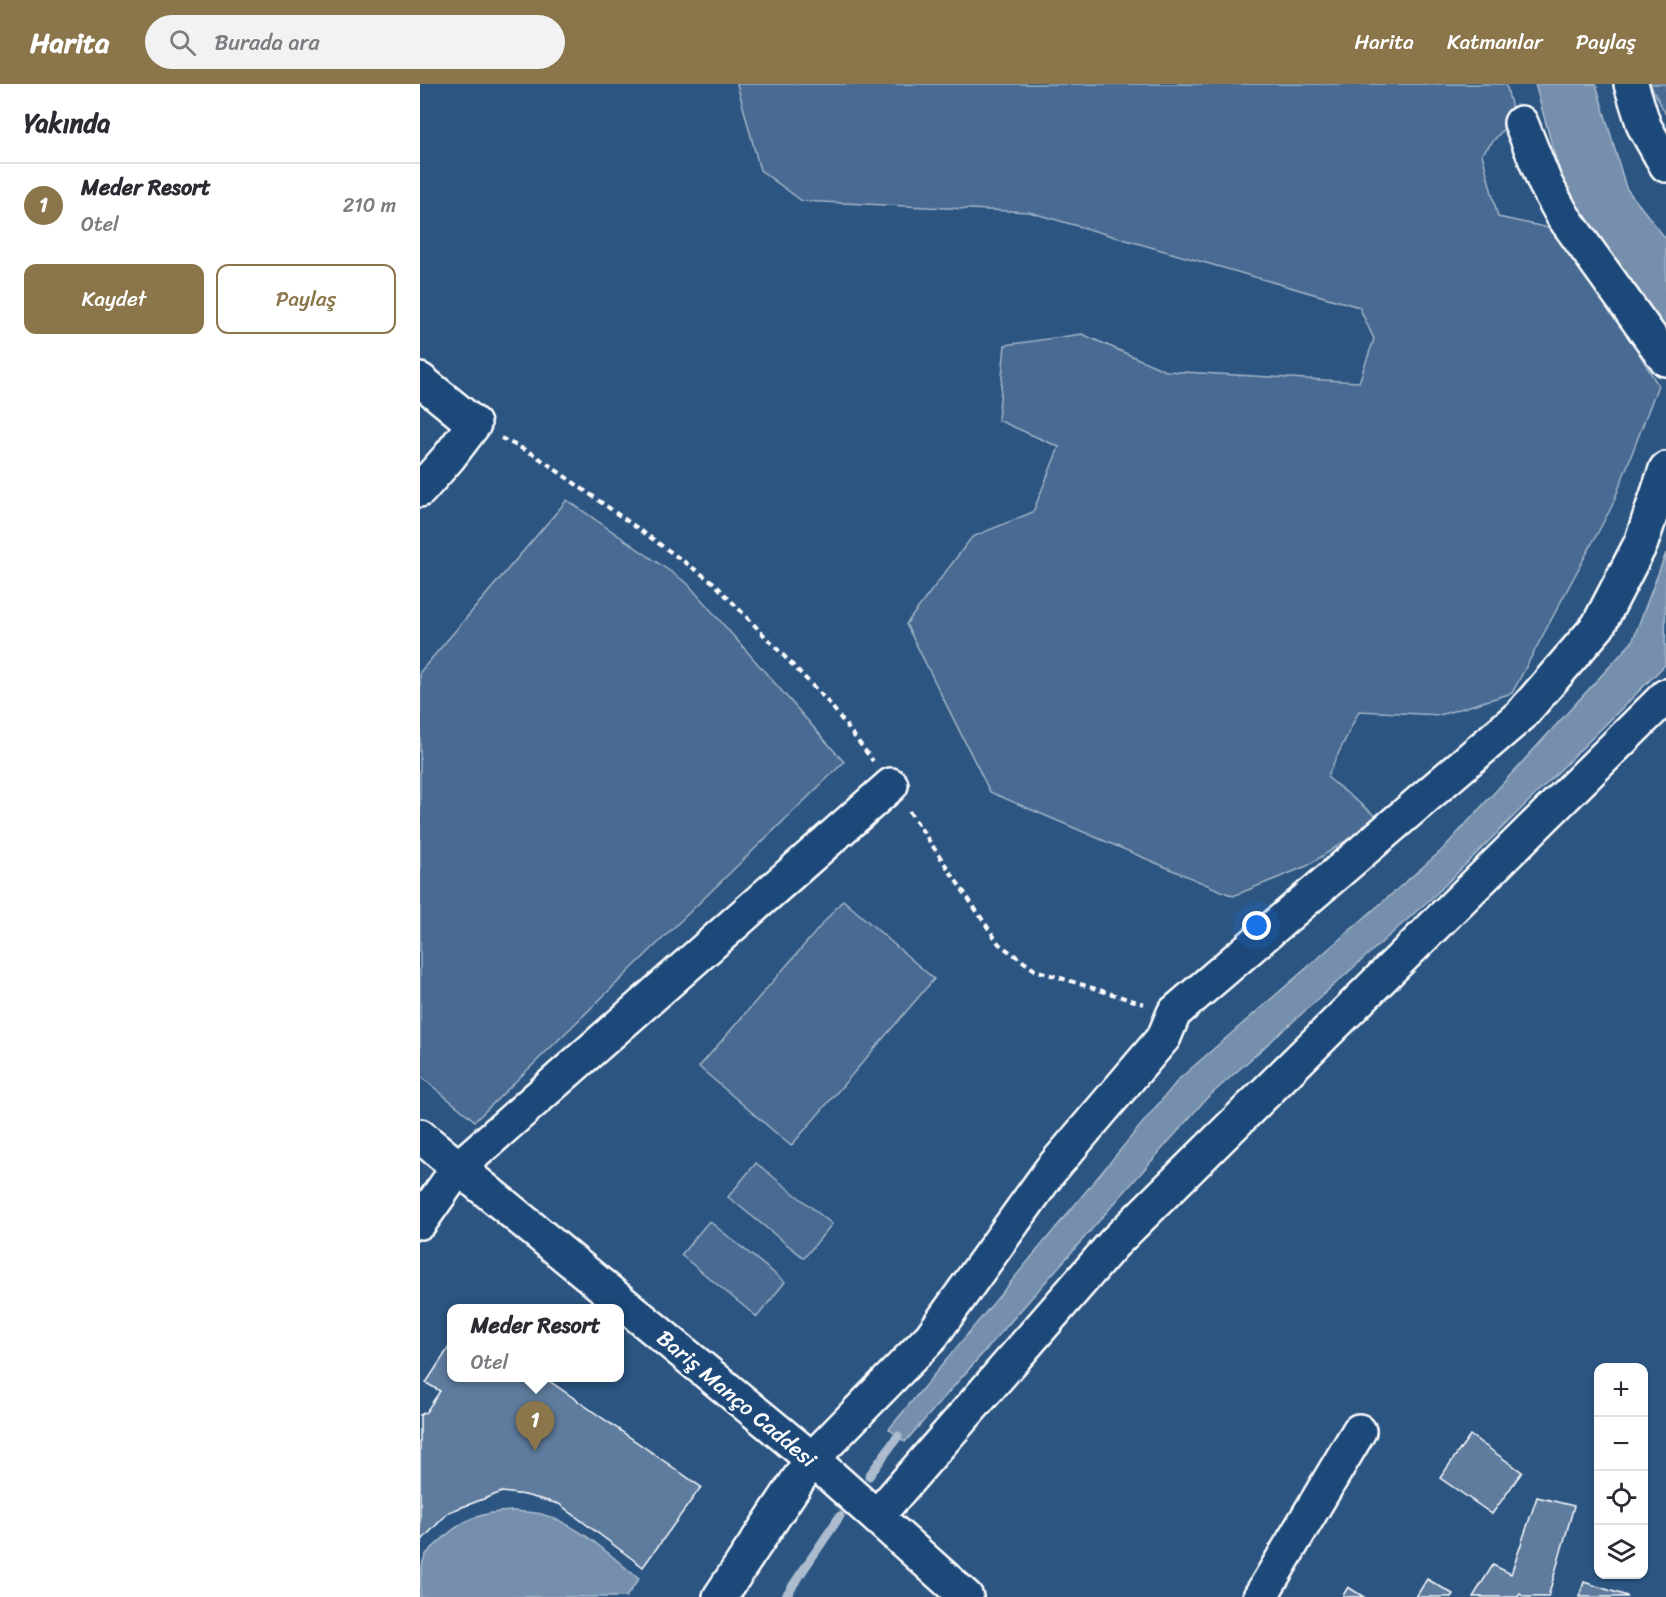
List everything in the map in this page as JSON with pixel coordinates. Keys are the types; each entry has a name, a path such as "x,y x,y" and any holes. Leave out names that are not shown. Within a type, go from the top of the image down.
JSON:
{"street":[{"path":"1631,84 1644,126 1666,165"},
{"path":"1521,123 1545,183 1563,216 1666,359"},
{"path":"420,380 474,424 420,490"},
{"path":"720,1597 812,1459 931,1337 1050,1172 1164,1037 1174,1013 1521,715 1598,626 1641,543 1666,469"},
{"path":"877,1515 1114,1243 1666,696"},
{"path":"420,1222 458,1168 891,785"},
{"name":"Bariş Manço Caddesi","path":"420,1136 623,1304"},
{"name":"Bariş Manço Caddesi","path":"624,1304 812,1459 966,1597"},
{"path":"1260,1597 1359,1431"}],"path":[{"path":"474,424 535,455 714,583 830,704 891,785 999,944 1035,970 1174,1013"}],"shaded area":[{"path":"737,84 1506,84 1514,117 1482,154 1498,217 1563,231 1658,385 1612,506 1512,693 1440,715 1359,711 1327,777 1379,819 1307,866 1233,896 990,792 906,624 972,537 1033,512 1059,447 998,420 1005,345 1082,334 1166,371 1359,382 1374,339 1359,307 1029,212 802,201 760,170"},
{"path":"1535,84 1596,84 1626,188 1666,239 1666,337 1570,210"},
{"path":"1650,84 1666,84 1666,115"},
{"path":"567,500 687,583 844,762 475,1121 420,1076 420,672"},
{"path":"1666,553 1665,665 1437,893 1206,1099 905,1442 889,1429 1179,1079 1441,851 1632,642"},
{"path":"843,900 934,979 791,1146 699,1067"},
{"path":"756,1163 832,1224 804,1258 728,1197"},
{"path":"709,1221 785,1282 757,1317 681,1255"},
{"path":"513,1511 541,1514 568,1525 593,1541 639,1579 626,1597 420,1597 422,1565 425,1556 446,1535 472,1519 491,1513"}],"building":[{"path":"447,1350 447,1382 551,1382 701,1487 643,1567 559,1504 525,1495 502,1492 449,1512 423,1539 420,1546 420,1415 426,1412 440,1391 426,1383"},
{"path":"1470,1435 1522,1472 1492,1514 1440,1478"},
{"path":"1537,1497 1574,1506 1548,1597 1524,1597 1520,1594 1518,1597 1473,1597 1493,1565 1511,1574"},
{"path":"1427,1579 1453,1594 1451,1597 1416,1597"},
{"path":"1584,1582 1627,1596 1627,1597 1579,1597"},
{"path":"1348,1587 1364,1597 1342,1597"}],"waterway":[{"path":"869,1476 898,1436"},
{"path":"785,1597 840,1516"}],"place":[{"name":"Meder Resort","path":"535,1451"}]}
